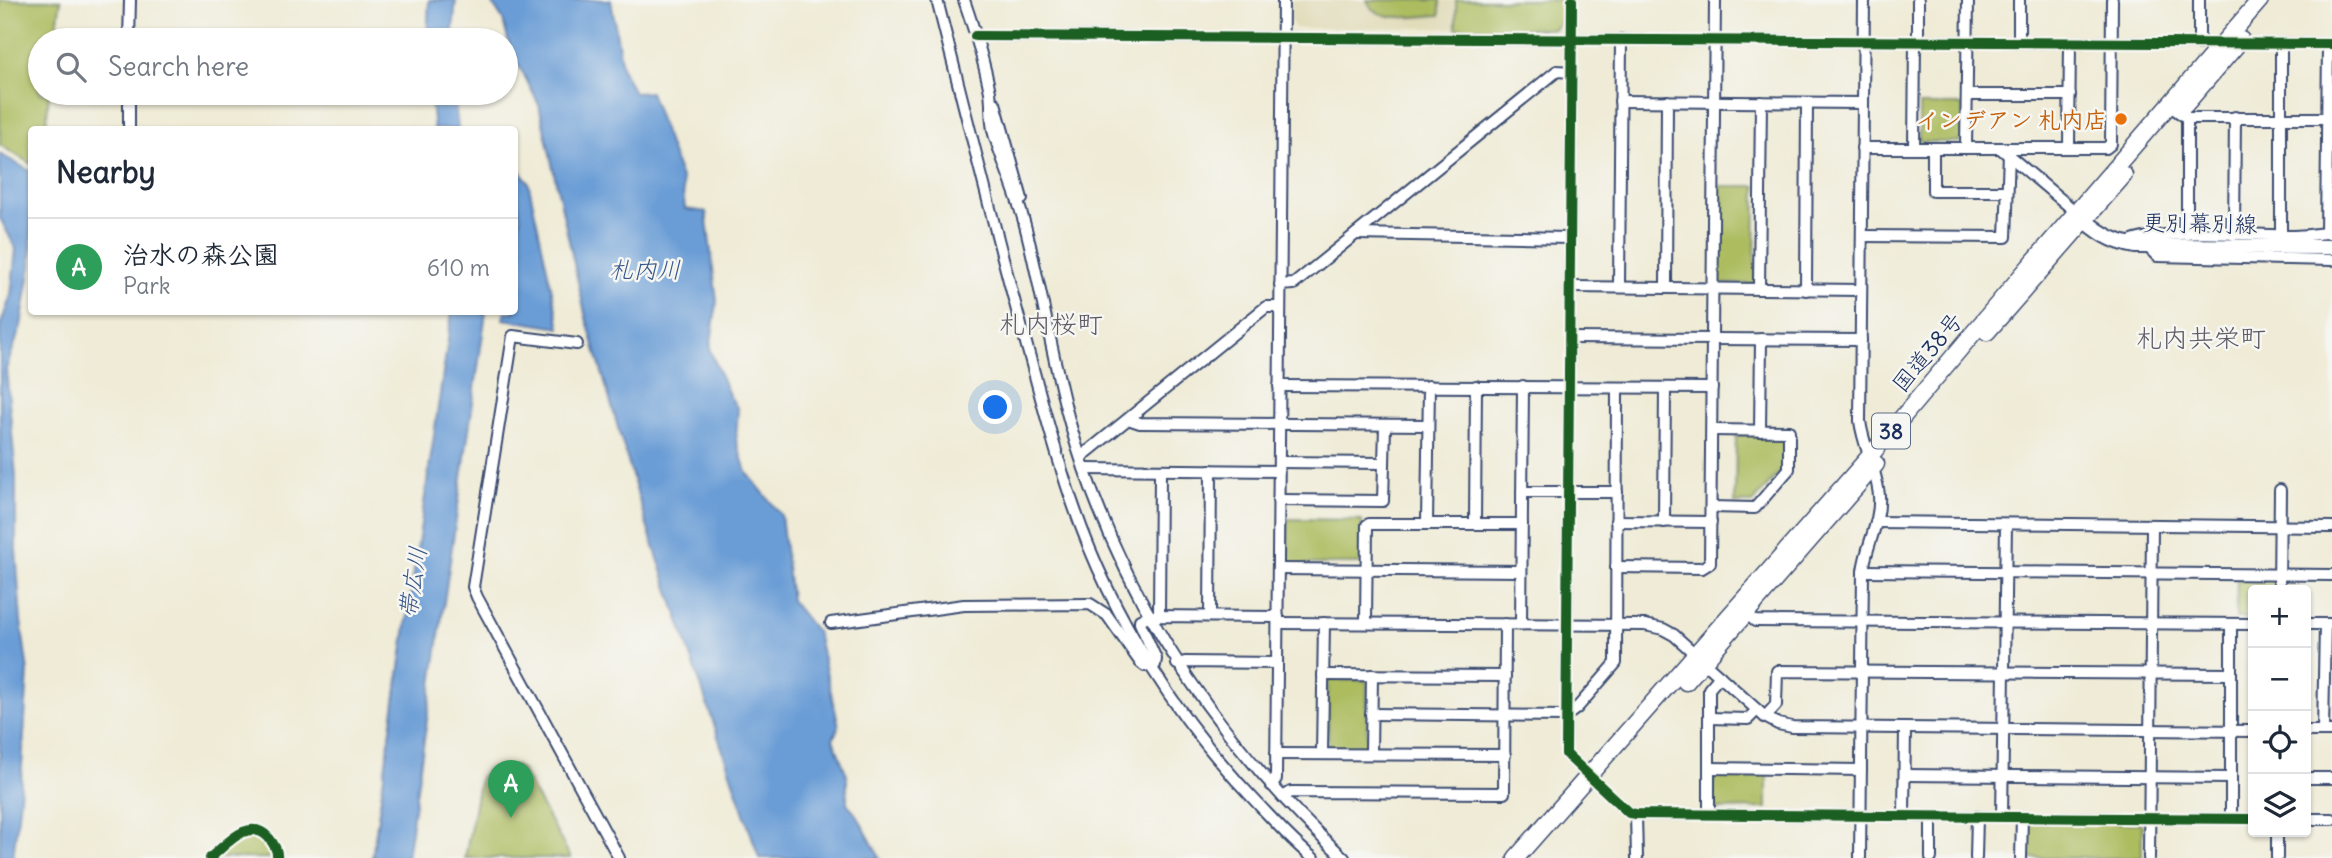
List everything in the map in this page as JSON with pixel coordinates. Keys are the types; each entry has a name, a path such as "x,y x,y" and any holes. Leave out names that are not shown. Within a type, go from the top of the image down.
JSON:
{"highway":[{"name":"国道38号","path":"1530,858 1594,779 1870,463 2015,282 2081,217 2178,112 2260,0"},
{"name":"国道38号","path":"2231,43 2274,0"},
{"name":"国道38号","path":"1516,858 1594,779"}],"main road":[{"name":"更別幕別線","path":"2081,217 2103,235 2125,244 2147,246 2330,238"}],"street":[{"path":"130,0 130,28"},
{"path":"937,0 1000,247 1062,469 1074,509 1101,571 1152,666 1179,709 1247,792 1313,858"},
{"path":"966,0 990,93 993,130 1025,226 1069,420 1111,536 1177,664 1218,723 1271,785 1344,858"},
{"path":"1271,785 1276,779 1283,0"},
{"path":"1572,0 1566,754 1629,813 1636,814 2248,819"},
{"path":"1616,568 1703,568 1710,563 1715,0"},
{"path":"1860,858 1863,571 1876,522 1879,495 1860,421 1864,0"},
{"path":"1914,148 1918,0"},
{"path":"1966,148 1968,0"},
{"path":"2019,0 2019,42"},
{"path":"1863,148 1966,148 2005,151 2106,148 2111,144 2112,0"},
{"path":"2199,0 2199,44"},
{"path":"975,36 2330,44 2330,238 2187,234 2134,239 2125,244"},
{"path":"1619,287 1621,39"},
{"path":"2070,42 2070,147"},
{"path":"2281,44 2281,235"},
{"path":"1280,285 1294,284 1557,71 1571,72"},
{"path":"1967,95 2070,95"},
{"path":"1620,101 1863,103"},
{"path":"1666,288 1667,102"},
{"path":"1759,289 1761,102"},
{"path":"1806,290 1807,103"},
{"path":"129,105 129,126"},
{"path":"2187,234 2178,112 2235,117 2330,118"},
{"path":"2235,117 2235,235"},
{"path":"1933,148 1933,191 2006,191"},
{"path":"2005,151 2081,217"},
{"path":"1861,236 2006,237 2005,151"},
{"path":"1356,234 1570,238"},
{"path":"2147,246 2157,256 2332,260"},
{"path":"1570,287 1861,290"},
{"path":"1083,463 1128,419 1266,307 1280,307"},
{"path":"577,344 513,336 473,587 618,858"},
{"path":"1569,338 1861,340"},
{"path":"1760,430 1761,339"},
{"path":"1279,386 1712,388"},
{"path":"1427,523 1429,386"},
{"path":"1475,524 1476,386"},
{"path":"1521,624 1523,386"},
{"path":"1371,714 1566,716 1577,708 1616,663 1617,388"},
{"path":"1664,522 1665,388"},
{"path":"1128,419 1140,423 1429,425"},
{"path":"1278,500 1383,501 1385,426"},
{"path":"1711,507 1755,508 1789,469 1789,431 1712,430"},
{"path":"1062,469 1083,463 1160,470 1384,463"},
{"path":"1154,616 1160,470"},
{"path":"1210,616 1211,470"},
{"path":"2279,585 2280,491"},
{"path":"1522,492 1617,492"},
{"path":"1616,521 1711,522"},
{"path":"1876,522 2332,527"},
{"path":"1366,623 1369,524 1522,524"},
{"path":"2002,817 2006,524"},
{"path":"2149,858 2152,526"},
{"path":"1278,569 1521,570"},
{"path":"1863,571 2332,575"},
{"path":"831,623 964,605 1090,604 1107,615 1144,666 1155,665 1156,659 1140,620 1154,616 1210,616 1324,623 1645,625 1674,635 1761,713 1778,724 1792,727 2248,731"},
{"path":"1742,610 1755,621 2248,624"},
{"path":"1322,753 1324,623"},
{"path":"1283,797 1291,792 1504,793 1506,624"},
{"path":"2231,624 2231,819"},
{"path":"2328,624 2328,731"},
{"path":"1177,664 1277,663"},
{"path":"1709,718 1748,719 1776,705 1777,671 2231,674"},
{"path":"1323,675 1505,676"},
{"path":"1371,754 1372,675"},
{"path":"1709,814 1709,689 1720,677"},
{"path":"1904,816 1905,728"},
{"path":"1276,754 1505,755"},
{"path":"1709,768 1861,770"},
{"path":"1905,775 2231,778"},
{"path":"2311,778 2332,778"},
{"path":"1636,814 1637,858"},
{"path":"1931,816 1931,858"},
{"path":"1976,858 1977,816"},
{"path":"2021,858 2022,817"},
{"path":"2311,819 2332,819"},
{"path":"2277,837 2277,858"}],"shaded area":[{"path":"1291,0 1456,0 1456,28 1295,28 1291,22"}],"green space":[{"path":"0,0 61,0 57,28 28,28 28,105 48,105 46,126 28,126 28,162 0,145"},
{"path":"1367,0 1440,0 1440,15 1388,16 1372,8"},
{"path":"1456,0 1567,0 1567,12 1563,12 1563,20 1554,29 1456,28"},
{"path":"1919,105 1963,105 1962,139 1959,142 1921,142"},
{"path":"1718,186 1756,186 1755,281 1752,284 1719,284 1717,281"},
{"path":"1736,435 1782,435 1785,438 1784,467 1753,503 1735,503"},
{"path":"1288,519 1362,520 1362,561 1358,564 1290,564"},
{"path":"2237,579 2275,581 2275,585 2248,585 2248,618 2236,618"},
{"path":"1328,680 1367,680 1367,746 1363,749 1328,749"},
{"path":"516,766 522,771 571,858 465,858 480,778 488,769"},
{"path":"1716,772 1767,773 1767,808 1716,809 1713,806"},
{"path":"2028,822 2140,823 2142,858 2025,858"},
{"path":"255,829 271,840 277,858 210,858 245,830"}],"water":[{"path":"429,0 456,0 453,28 428,28"},
{"name":"札内川","path":"490,0 611,0 622,68 634,93 650,92 682,181 685,209 706,212 717,301 710,350 729,395 738,409 736,440 746,471 781,515 791,600 817,633 839,726 833,739 847,775 847,803 858,817 880,858 759,858 645,520 586,318 539,105 518,65 518,28 505,28"},
{"path":"431,105 455,105 458,126 434,126"},
{"path":"0,154 28,170 28,283 21,326 6,369 16,476 16,550 21,621 28,672 20,798 13,858 0,858 0,326 11,295 16,249 0,218"},
{"path":"518,169 528,181 560,328 503,319 504,315 518,315"},
{"path":"452,315 486,315 407,858 372,858"}],"cycle path":[{"path":"1572,0 1566,754 1629,813 1636,814 2248,819"},
{"path":"975,36 2332,44"},
{"path":"210,858 238,834 254,830 269,838 277,858"}],"place":[{"name":"インデアン 札内店","path":"2121,119"},
{"name":"治水の森公園","path":"511,818"}],"district":[{"name":"札内桜町","path":"1051,323"},
{"name":"札内共栄町","path":"2201,337"}],"water label":[{"name":"帯広川","path":"412,582"}]}
